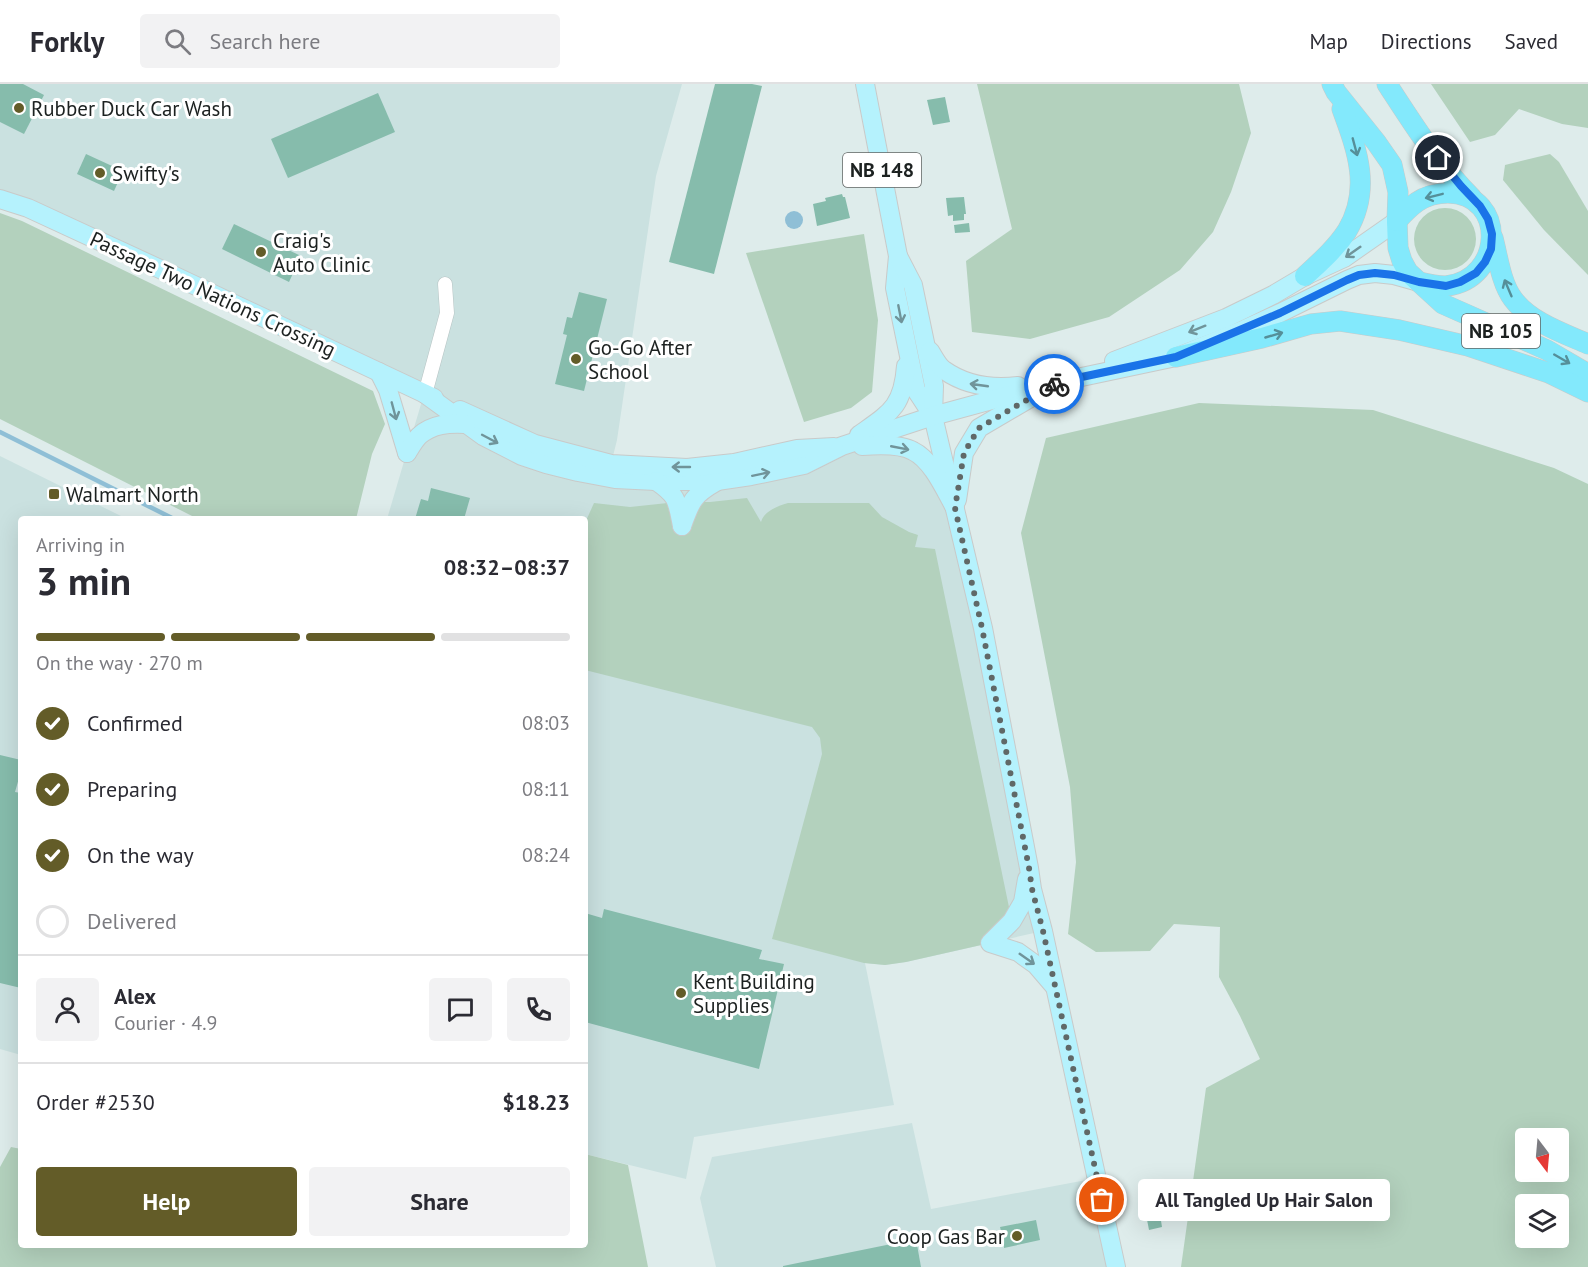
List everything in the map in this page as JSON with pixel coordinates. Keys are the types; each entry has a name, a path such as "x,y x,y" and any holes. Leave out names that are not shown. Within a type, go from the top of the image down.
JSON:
{"highway":[{"path":"1334,88 1392,165 1398,192 1398,248 1408,272 1419,282 1446,286 1460,282 1476,273 1485,262 1491,249 1492,234 1488,219 1480,206 1428,147 1387,84"},
{"path":"1305,276 1329,253 1347,230 1358,204 1361,173 1356,146 1334,88"},
{"path":"1397,221 1417,202 1440,193 1456,193 1480,206"},
{"name":"NB 105","path":"1492,234 1505,282 1513,298 1527,314 1588,344"},
{"name":"NB 105","path":"1419,282 1443,304 1548,350 1588,374"},
{"path":"1176,357 1262,338 1311,324 1340,321 1399,330 1468,346 1549,373 1588,392"}],"main road":[{"name":"NB 148","path":"865,84 898,256 895,288 916,390 933,416"},
{"name":"Passage Two Nations Crossing","path":"0,199 28,208 535,444 611,464 687,468 734,463 797,449 842,446"},
{"name":"Passage Two Nations Crossing","path":"1058,382 1226,318 1344,258 1397,221"},
{"name":"NB 148","path":"898,256 913,285 926,345 934,386 933,416 985,640 1032,889 1116,1267"},
{"name":"Passage Two Nations Crossing","path":"425,394 483,436 512,451 546,464 615,479 717,481 804,465 842,446 933,416 1058,382 1176,357 1280,313 1359,275 1375,273 1394,275 1419,282"},
{"path":"926,345 942,369 970,384 1003,388 1058,382"},
{"path":"842,446 890,412 900,397 905,379 908,350"},
{"path":"379,372 388,390 407,453 419,436 432,428 447,424 466,424"},
{"path":"955,508 964,453 979,428 1058,382"},
{"path":"842,446 886,445 913,450 932,466 955,508"},
{"path":"656,481 670,491 678,502 682,526 690,503 699,491 717,481"},
{"path":"1029,868 1023,902 1012,921 990,943 1018,952 1036,965 1055,987"}],"street":[{"path":"425,394 447,313 445,284"}],"shaded area":[{"path":"0,84 682,84 656,176 617,440 611,464 578,472 842,446 913,450 955,508 1043,931 906,962 885,965 865,963 894,1105 694,1137 686,1179 588,1155 588,516 388,516 424,394 0,199"},
{"path":"0,456 121,516 18,516 18,1054 0,1049"},
{"path":"912,1123 931,1209 1097,1178 1116,1267 716,1267 700,1198 712,1157"}],"green space":[{"path":"977,84 1239,84 1251,133 1231,192 1213,232 1180,270 1109,317 1030,339 972,332 966,261 1012,229"},
{"path":"1431,84 1588,84 1588,128 1562,124 1519,109 1495,135 1470,142"},
{"path":"1550,154 1559,162 1588,211 1588,275 1544,230 1503,180 1505,165"},
{"path":"1445,208 1467,217 1476,239 1467,261 1445,270 1423,261 1414,239 1423,217"},
{"path":"0,213 22,221 373,391 385,424 372,454 357,516 192,516 0,419"},
{"path":"864,234 878,320 872,392 851,408 804,422 746,253"},
{"path":"1199,403 1373,410 1554,468 1588,484 1588,1267 1181,1267 1206,1088 1260,1059 1219,977 1220,927 1174,924 1150,951 1096,952 1068,934 1076,862 1070,787 1021,533 1046,438"},
{"path":"747,498 761,522 768,512 788,503 869,503 882,517 918,535 915,547 935,549 1010,912 990,943 885,965 864,963 772,939 822,754 820,738 812,727 588,671 588,516 594,503 630,507 677,502 710,502"},
{"path":"11,1147 18,1148 18,1248 588,1248 588,1155 628,1165 648,1267 0,1267 0,1167"}],"water":[{"path":"794,211 800,214 803,220 800,226 794,229 788,226 785,220 788,214"}],"building":[{"name":"Rubber Duck Car Wash","path":"0,84 23,84 44,95 24,134 0,122"},
{"path":"715,84 762,86 714,274 669,262"},
{"path":"378,93 395,132 288,178 271,139"},
{"path":"945,97 950,122 933,125 927,100"},
{"name":"Swifty's","path":"86,154 123,171 114,191 77,174"},
{"path":"842,194 845,197 850,218 817,226 813,204"},
{"path":"964,197 966,214 964,214 964,220 953,221 953,215 948,216 946,198"},
{"path":"969,223 970,232 955,233 954,225"},
{"name":"Craig's Auto Clinic","path":"234,224 301,256 289,282 222,249"},
{"name":"Go-Go After School","path":"579,292 607,299 584,391 555,384 567,335 563,334 567,317 572,318"},
{"path":"431,488 470,498 465,516 416,516 421,499 428,501"},
{"path":"0,755 18,759 18,782 15,792 18,792 18,987 0,983"},
{"name":"Kent Building Supplies","path":"604,909 762,950 759,959 784,964 759,1069 588,1023 588,914 602,918"},
{"path":"1158,1202 1162,1227 1149,1230 1144,1204"},
{"name":"Coop Gas Bar","path":"1036,1220 1040,1240 1004,1248 1004,1244 996,1245 994,1232 1001,1231 1000,1227"},
{"path":"916,1239 921,1267 783,1267 783,1266"}],"waterway":[{"path":"0,432 168,516"}],"way so far":[{"path":"1054,384 979,428 964,453 955,508 982,628 1032,889 1102,1200"}],"place":[{"name":"Rubber Duck Car Wash","path":"19,108"},
{"name":"Swifty's","path":"100,173"},
{"name":"Craig's Auto Clinic","path":"261,252"},
{"name":"Go-Go After School","path":"576,359"},
{"name":"Walmart North","path":"54,494"},
{"name":"Kent Building Supplies","path":"681,993"},
{"name":"All Tangled Up Hair Salon","path":"1102,1200"},
{"name":"Coop Gas Bar","path":"1017,1236"}],"route":[{"path":"1054,384 1176,357 1245,329 1359,275 1375,273 1394,275 1432,285 1446,286 1460,282 1476,273 1485,262 1491,249 1492,234 1488,219 1480,206 1438,158"}]}
